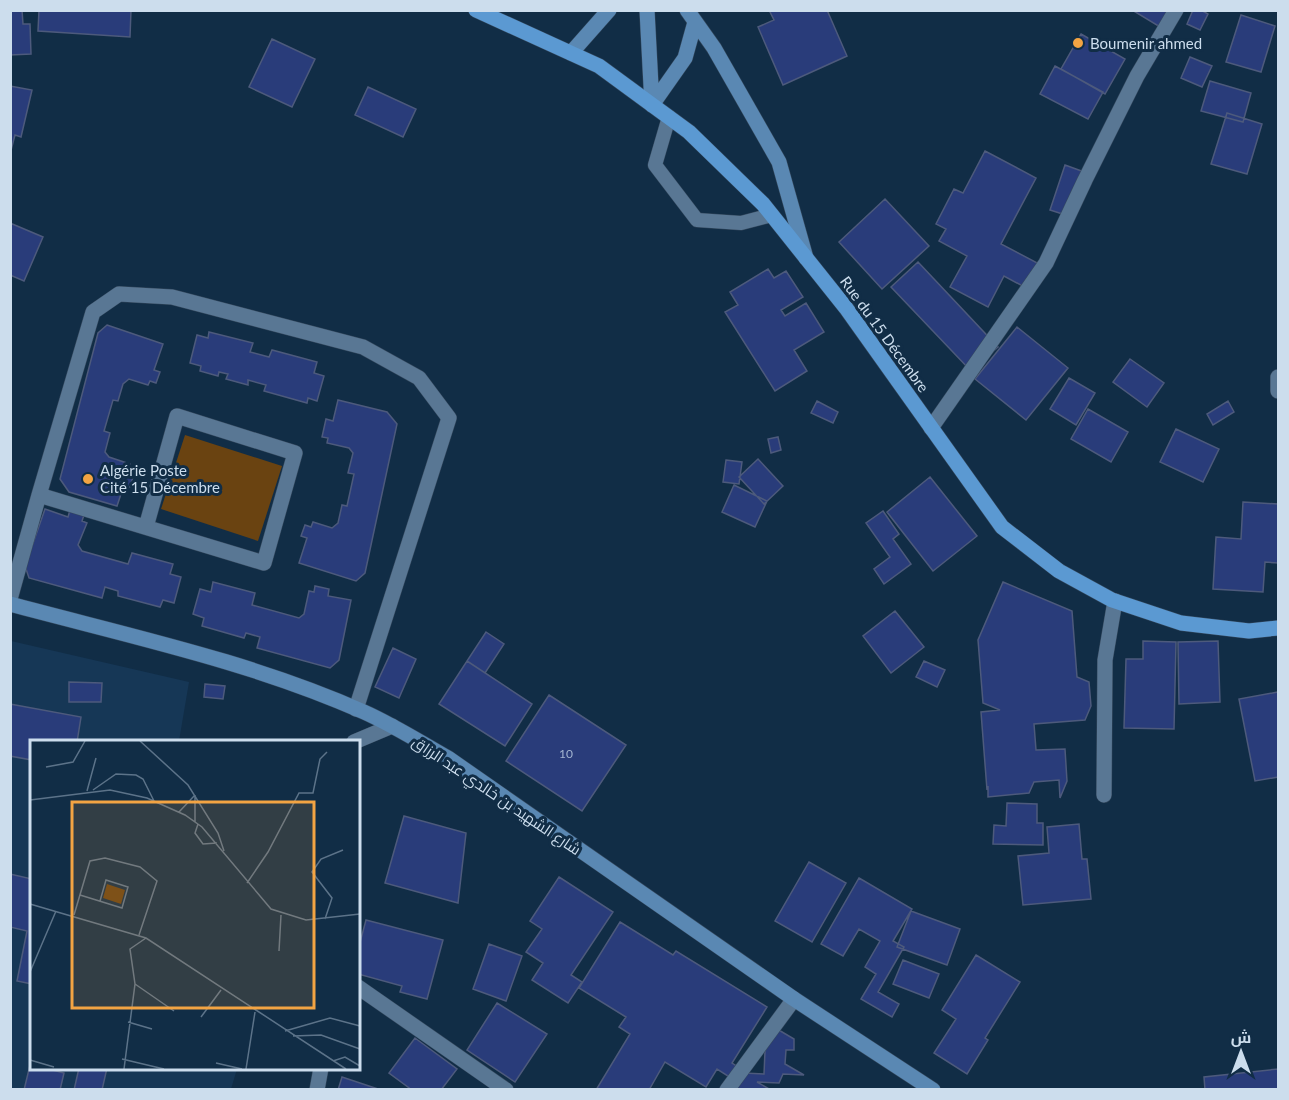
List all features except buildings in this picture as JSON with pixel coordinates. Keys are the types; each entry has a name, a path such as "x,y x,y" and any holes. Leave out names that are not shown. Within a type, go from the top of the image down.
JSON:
{"main road":[{"name":"Rue du 15 Décembre","path":"476,10 599,66 689,132 772,215 807,258 846,308 1002,526 1059,572 1115,601 1181,623 1249,630 1278,628"},
{"path":"571,53 609,10"},
{"path":"647,10 652,105"},
{"path":"652,105 685,58 691,16"},
{"path":"691,16 714,48 779,162 807,258"},
{"name":"شارع الشهيد بن خالدي عبد الرزاق","path":"10,602 260,672 356,709 392,726 448,758 794,999 933,1089"}],"street":[{"path":"930,428 1046,263 1137,76 1176,10"},
{"path":"10,602 93,312 118,294 172,297 363,347 419,378 449,418 356,709"},
{"path":"1278,377 1278,391"},
{"path":"39,495 264,563 295,453 177,416 146,527"},
{"path":"1104,795 1105,660 1115,601"},
{"path":"357,740 392,726"},
{"path":"360,988 506,1089"},
{"path":"727,1089 794,999"},
{"path":"317,1089 321,1070"}],"lane":[{"path":"669,117 655,165 697,220 741,223 772,215"}],"shaded area":[{"path":"185,435 282,466 258,541 161,509"},
{"path":"11,641 189,682 179,740 30,740 30,1070 237,1070 231,1089 11,1090"}],"place":[{"name":"Boumenir ahmed","path":"1078,43"},
{"name":"Algérie Poste Cité 15 Décembre","path":"88,479"}]}
